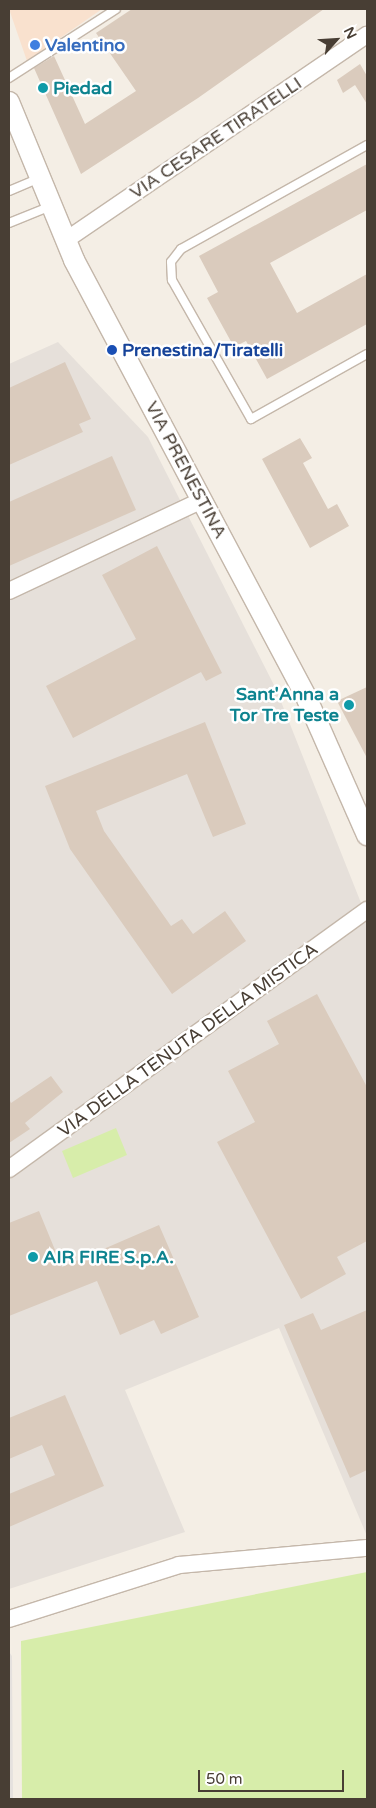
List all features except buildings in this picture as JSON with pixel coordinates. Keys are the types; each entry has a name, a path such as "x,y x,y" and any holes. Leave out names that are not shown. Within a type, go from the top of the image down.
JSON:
{"street":[{"name":"VIA CESARE TIRATELLI","path":"66,240 367,35"},
{"name":"VIA PRENESTINA","path":"9,102 66,240 307,699 367,835"},
{"path":"9,591 202,500"},
{"name":"VIA DELLA TENUTA DELLA MISTICA","path":"9,1169 367,910"},
{"path":"9,1619 179,1565 367,1548"}],"lane":[{"path":"9,78 116,9"},
{"path":"367,145 181,249 171,262 172,280 251,418 367,354"},
{"path":"9,191 39,178"},
{"path":"9,223 51,206"}],"shaded area":[{"name":"Valentino","path":"9,9 102,9 27,61"},
{"path":"58,342 148,437 276,689 367,918 367,1536 279,1328 125,1390 185,1532 9,1589 9,364"},
{"path":"9,1652 12,1656 13,1799 9,1799"}],"green space":[{"path":"116,1128 127,1155 73,1178 62,1151"},
{"path":"367,1572 367,1799 22,1799 21,1641"}],"place":[{"name":"Valentino","path":"35,45"},
{"name":"Piedad","path":"43,88"},
{"name":"Prenestina/Tiratelli","path":"112,350"},
{"name":"Sant'Anna a Tor Tre Teste","path":"349,705"},
{"name":"AIR FIRE S.p.A.","path":"33,1257"}]}
